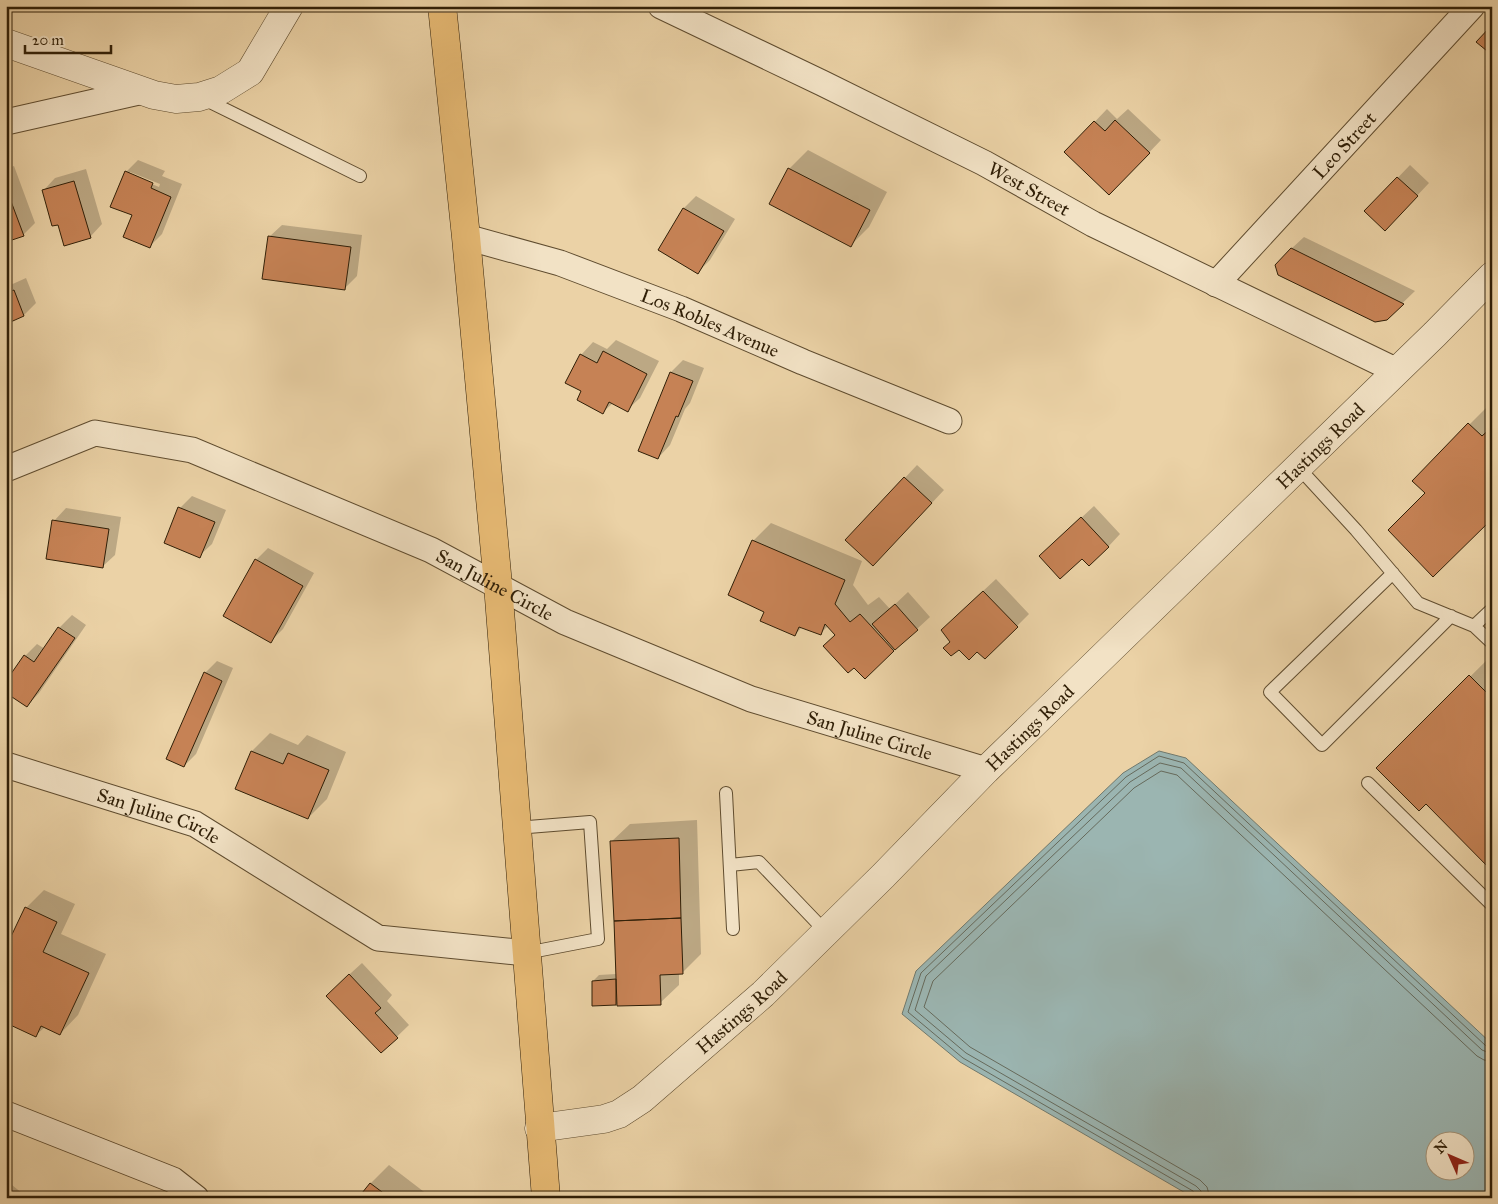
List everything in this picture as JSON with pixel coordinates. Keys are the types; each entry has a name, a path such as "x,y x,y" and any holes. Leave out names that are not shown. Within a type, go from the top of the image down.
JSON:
{"highway":[{"path":"442,6 466,237 498,585 546,1198"}],"street":[{"path":"6,43 154,95 176,99 199,97 221,90 250,72 289,6"},
{"name":"West Street","path":"661,6 984,163 1093,224 1397,371"},
{"name":"Leo Street","path":"1216,284 1472,6"},
{"path":"6,122 143,91"},
{"name":"Los Robles Avenue","path":"466,237 560,263 681,309 949,421"},
{"name":"Hastings Road","path":"540,1128 604,1119 619,1114 642,1099 763,994 986,770 1490,281"},
{"name":"San Juline Circle","path":"6,469 95,433 192,450 431,550 565,622 751,699 986,770"},
{"name":"San Juline Circle","path":"6,765 195,824 378,938 526,953"},
{"path":"6,1114 172,1180 196,1198"}],"lane":[{"path":"199,97 360,176"},
{"path":"1298,467 1418,603 1474,626 1492,643"},
{"path":"1393,573 1270,692 1322,745 1451,616"},
{"path":"1474,626 1492,609"},
{"path":"1368,784 1491,904"},
{"path":"726,793 733,929"},
{"path":"516,828 590,822 598,938 526,953"},
{"path":"730,865 759,862 826,932"}],"water":[{"path":"1159,751 1186,758 1492,1044 1492,1198 1194,1198 960,1062 902,1014 916,971 1123,773"}],"building":[{"path":"1492,25 1492,55 1476,42"},
{"path":"1115,120 1150,153 1109,195 1064,152 1094,121 1105,131"},
{"path":"788,168 870,210 851,247 769,204"},
{"path":"125,171 153,183 151,188 171,197 150,248 123,237 132,215 110,207"},
{"path":"1397,177 1418,196 1385,231 1364,211"},
{"path":"74,181 91,238 64,246 58,225 52,226 42,190"},
{"path":"6,188 24,236 6,242"},
{"path":"683,208 724,231 698,274 658,250"},
{"path":"268,236 351,247 345,290 262,279"},
{"path":"1291,248 1404,304 1387,320 1375,322 1278,275 1275,265"},
{"path":"14,290 24,316 6,324 6,293"},
{"path":"603,351 647,374 628,412 609,402 603,414 577,400 581,391 565,383 580,354 597,363"},
{"path":"670,372 693,381 658,459 638,451"},
{"path":"1468,423 1482,436 1492,427 1492,519 1433,577 1388,530 1425,493 1412,481"},
{"path":"904,477 932,503 873,566 845,540"},
{"path":"178,507 215,522 200,558 164,543"},
{"path":"1081,517 1109,547 1089,566 1082,559 1060,579 1039,556"},
{"path":"52,520 109,529 103,568 46,559"},
{"path":"752,540 845,580 835,604 850,622 860,614 894,651 865,679 854,668 848,673 823,646 835,635 825,624 821,635 799,627 795,636 760,621 764,612 728,595"},
{"path":"255,559 303,586 271,643 223,616"},
{"path":"983,591 1018,627 985,659 977,652 969,660 959,650 951,656 943,648 950,642 941,630"},
{"path":"895,604 918,630 895,650 872,624"},
{"path":"58,627 75,638 27,707 6,693 6,681 24,655 34,662"},
{"path":"204,672 222,681 184,767 166,759"},
{"path":"1469,675 1492,698 1492,871 1426,804 1419,811 1376,768"},
{"path":"251,751 283,764 288,753 329,770 308,819 235,789"},
{"path":"679,838 681,918 614,921 610,841"},
{"path":"25,907 57,922 43,952 89,973 60,1035 41,1026 36,1037 6,1023 6,947"},
{"path":"681,918 683,974 660,975 661,1005 617,1006 614,921"},
{"path":"349,974 381,1008 375,1013 398,1038 381,1053 326,996"},
{"path":"616,979 616,1005 592,1006 592,981"},
{"path":"370,1183 390,1198 358,1198"}]}
